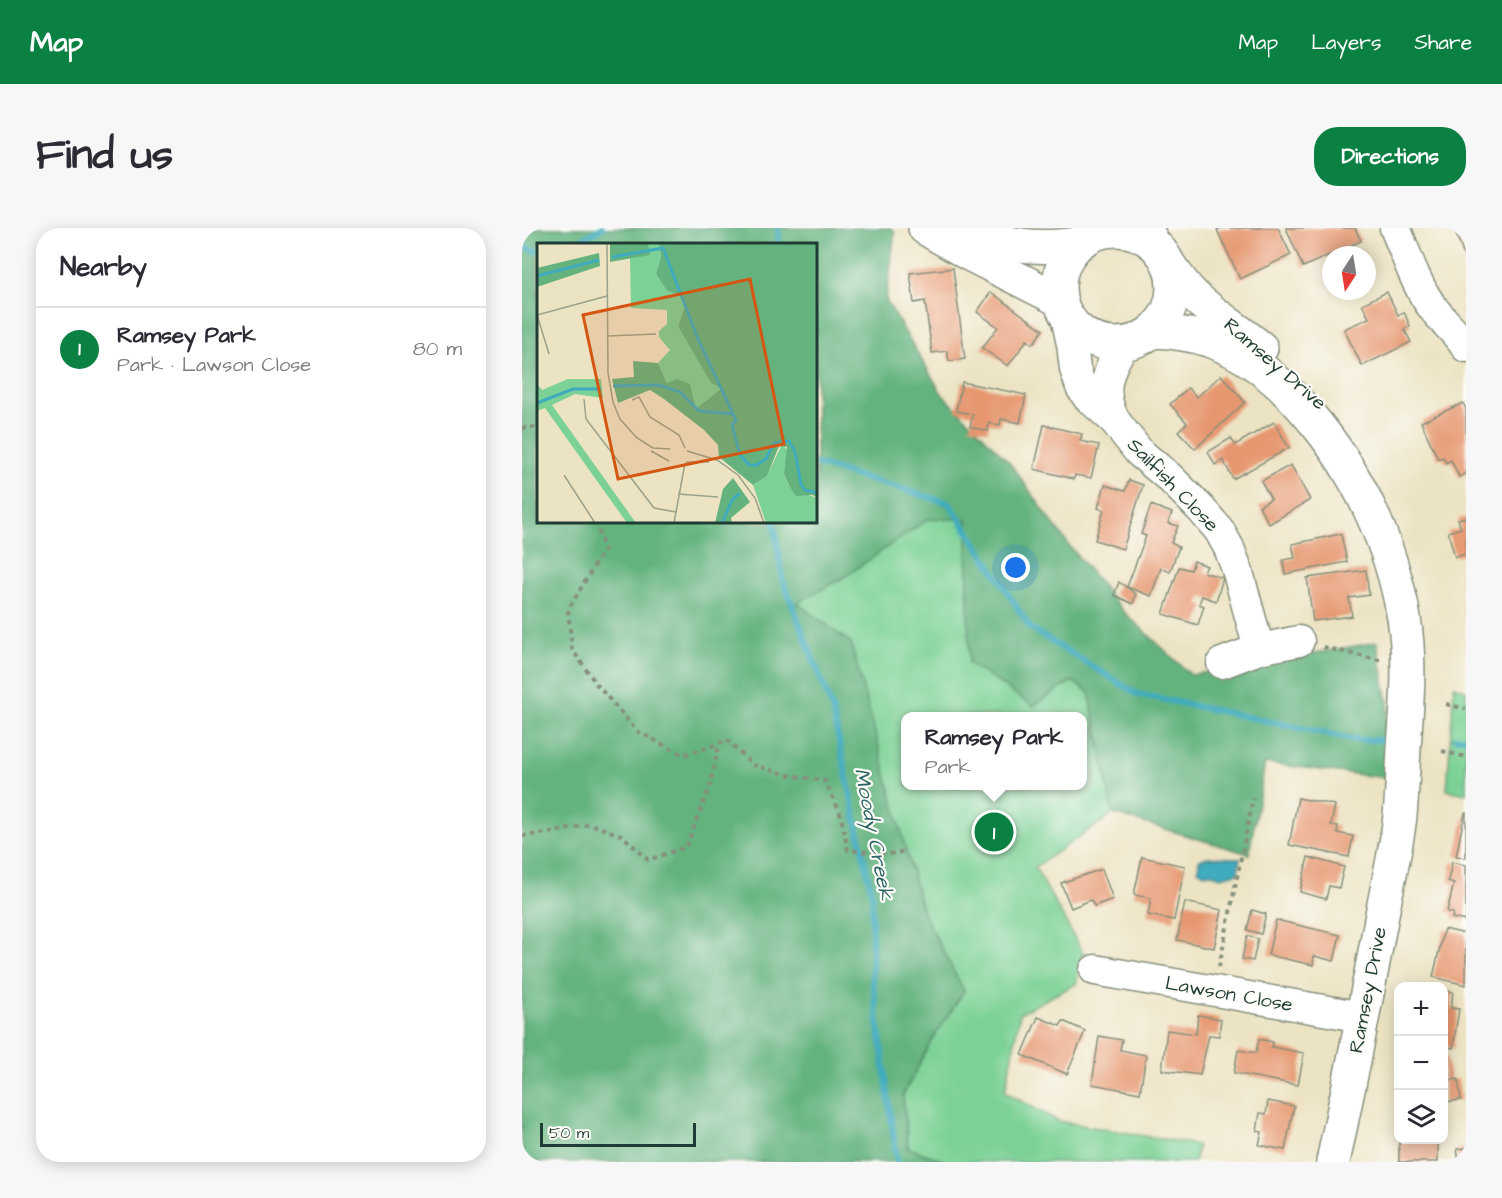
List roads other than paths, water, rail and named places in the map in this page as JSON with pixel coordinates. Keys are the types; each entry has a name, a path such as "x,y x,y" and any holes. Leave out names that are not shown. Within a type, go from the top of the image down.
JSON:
{"main road":[{"path":"925,228 1063,308 1078,329 1092,339 1108,344 1139,337 1165,318 1172,301 1173,283 1158,247 1144,237 1115,230 1045,247 1028,247 996,239 972,228"},
{"path":"1063,308 1059,285 1061,270 1068,255 1086,237"},
{"name":"Ramsey Drive","path":"1158,247 1181,282 1194,296 1300,380 1326,407 1348,435 1366,462 1394,518 1418,587 1429,664 1429,700 1424,738 1400,817 1363,1017 1333,1162"},
{"name":"Ramsey Drive","path":"1139,337 1168,332 1192,336 1218,343 1243,356 1273,378 1297,400 1341,456 1361,491 1388,555 1404,619 1408,653 1408,695 1400,817"}],"street":[{"path":"1395,228 1429,302 1466,347"},
{"name":"Sailfish Close","path":"1063,308 1072,344 1075,369 1081,387 1115,421 1139,452 1170,478 1219,530 1237,569 1258,649"},
{"name":"Sailfish Close","path":"1115,421 1107,401 1106,388 1113,362 1139,337"},
{"path":"1222,663 1258,649 1299,641"},
{"name":"Lawson Close","path":"1095,970 1363,1017"}],"water":[{"path":"1207,857 1240,858 1238,873 1221,877 1209,873 1204,874 1198,870 1199,860"}],"waterway":[{"name":"Moody Creek","path":"575,243 602,228"},
{"name":"Moody Creek","path":"778,228 779,243"},
{"name":"Moody Creek","path":"522,246 537,250"},
{"path":"818,465 949,503 1030,628 1137,694 1358,740 1393,740"},
{"name":"Moody Creek","path":"774,524 783,581 832,708 872,895 872,977 897,1162"},
{"path":"1455,738 1466,738"}],"place":[{"name":"Ramsey Park","path":"994,832"}]}
